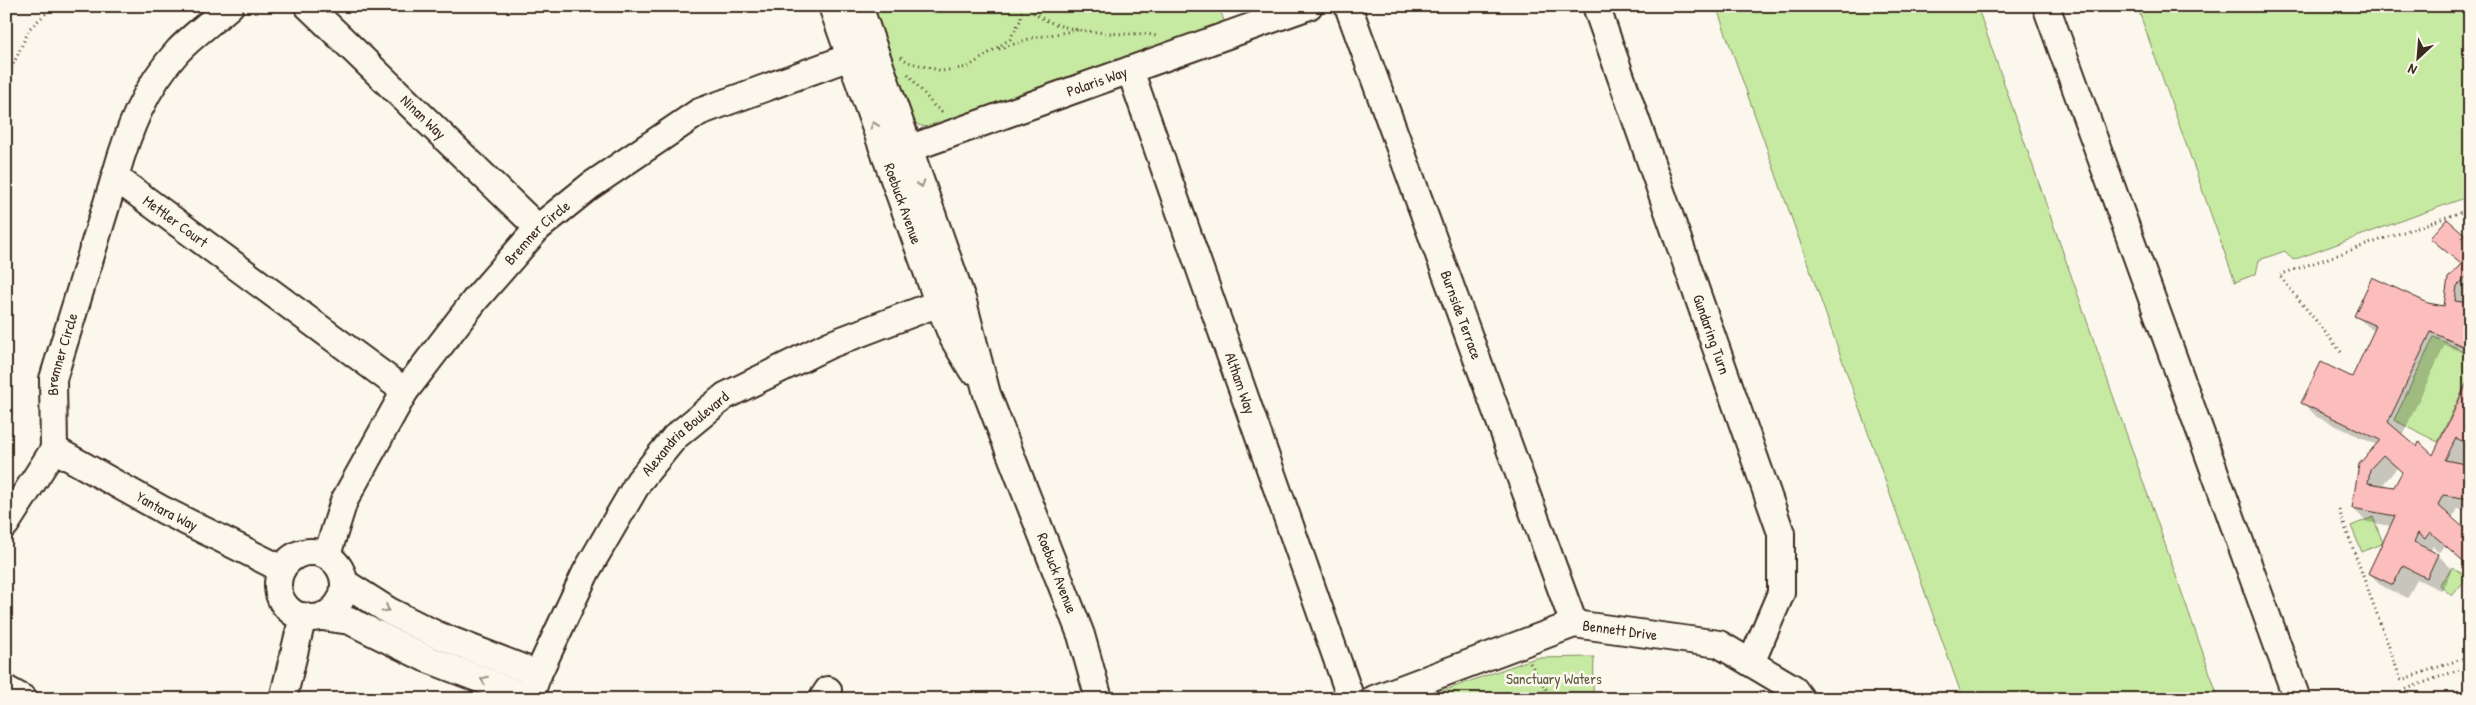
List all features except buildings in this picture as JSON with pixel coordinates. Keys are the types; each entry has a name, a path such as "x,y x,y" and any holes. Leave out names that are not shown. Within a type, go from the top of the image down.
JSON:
{"street":[{"path":"116,177 128,132 149,91 178,51 230,6"},
{"name":"Ninan Way","path":"308,6 538,228"},
{"name":"Roebuck Avenue","path":"832,6 872,51"},
{"name":"Roebuck Avenue","path":"859,6 898,153 949,299 1081,635 1099,699"},
{"name":"Polaris Way","path":"898,153 1308,6"},
{"name":"Burnside Terrace","path":"1348,6 1574,624"},
{"name":"Gundaring Turn","path":"1596,6 1781,533 1782,593 1751,663"},
{"path":"2046,6 2297,699"},
{"name":"Bremner Circle","path":"327,555 344,501 404,391 475,300 538,228 590,186 699,112 872,51"},
{"name":"Altham Way","path":"1130,70 1351,699"},
{"name":"Mettler Court","path":"116,177 404,391"},
{"name":"Bremner Circle","path":"54,449 53,379 116,177"},
{"name":"Alexandria Boulevard","path":"532,690 586,572 639,482 675,437 725,396 829,345 949,299"},
{"path":"6,524 54,449"},
{"name":"Yantara Way","path":"54,449 163,510 282,568"},
{"path":"313,616 333,611 340,602 345,583 342,572 336,562 327,555 315,552 300,554 282,568 278,585 280,597 286,607 295,614 350,621 425,658 532,690"},
{"path":"345,583 389,611 435,634 532,690"},
{"path":"283,699 313,616"},
{"name":"Bennett Drive","path":"1374,699 1574,624 1719,644 1793,688 1801,699"},
{"path":"6,688 24,699"}],"path":[{"path":"6,93 10,71 30,28 54,6"},
{"path":"872,51 942,71 968,67 1010,40 1020,21 1024,6 1035,16 1051,23 1081,30 1152,35 1165,39 1171,45 1175,54"},
{"path":"996,50 1032,38 1081,30"},
{"path":"2341,352 2279,275 2470,209"},
{"path":"2340,510 2401,680 2470,656"},
{"path":"1523,643 1525,653 1552,699"},
{"path":"2406,689 2470,666"}],"green space":[{"path":"867,6 1219,6 1226,27 1086,77 1077,73 1025,92 1018,101 939,130 918,125 906,113"},
{"path":"1716,6 1977,6 2219,699 1963,699"},
{"path":"2137,6 2470,6 2470,196 2293,260 2285,251 2259,260 2256,274 2235,282"},
{"path":"2434,337 2470,354 2470,375 2438,442 2394,420"},
{"path":"2373,517 2383,543 2362,552 2351,526"},
{"path":"2453,567 2467,578 2452,596 2439,585"},
{"name":"Sanctuary Waters","path":"1594,657 1593,699 1420,699 1535,658"}]}
